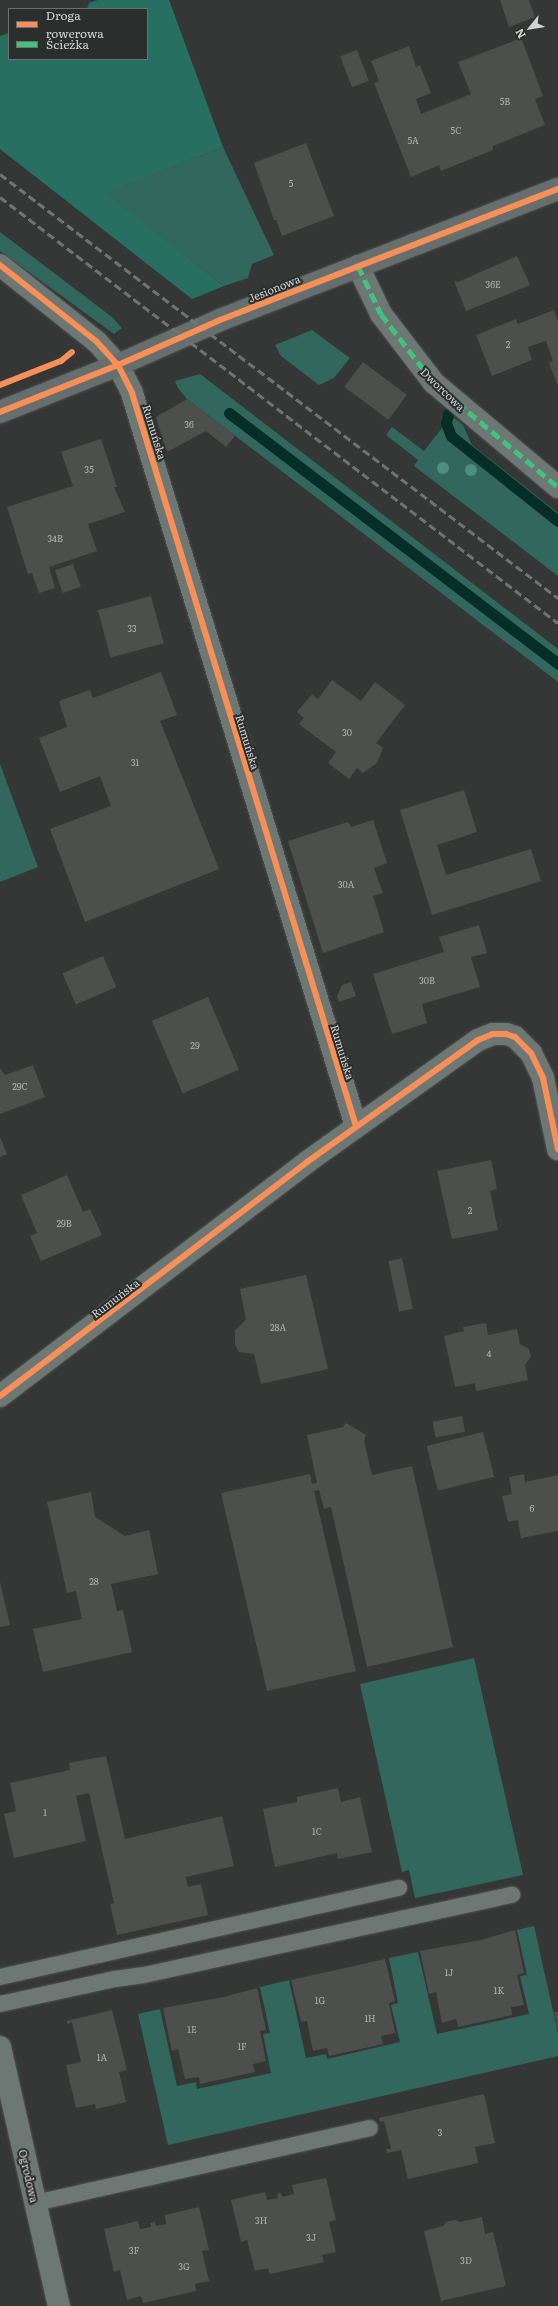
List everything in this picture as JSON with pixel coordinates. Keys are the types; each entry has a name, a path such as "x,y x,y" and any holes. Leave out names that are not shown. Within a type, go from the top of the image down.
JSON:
{"street":[{"name":"Jesionowa","path":"0,412 118,365 220,320 558,189"},
{"name":"Rumuńska","path":"0,265 97,342 118,365 137,406 356,1126"},
{"name":"Dworcowa","path":"358,266 381,314 434,383 558,487"},
{"name":"Rumuńska","path":"0,1396 356,1126 478,1040 500,1034 515,1037 538,1063 558,1149"},
{"name":"Ogrodowa","path":"0,2047 59,2306"}],"lane":[{"path":"0,1977 399,1888"},
{"path":"0,2004 115,1979 144,1975 512,1895"},
{"path":"35,2203 370,2128"}],"green space":[{"path":"98,0 169,0 223,147 106,193 224,286 192,299 0,149 0,36 8,33 8,60 148,60 148,8 87,8 89,3"},
{"path":"223,147 274,255 252,264 248,278 224,286 105,193"},
{"path":"0,232 112,317 122,328 114,334 0,251"},
{"path":"312,330 350,358 334,378 319,385 281,356 275,345"},
{"path":"200,374 558,649 558,682 187,399 178,388 175,381"},
{"path":"446,412 463,425 472,445 558,513 558,576 414,466 418,460 386,435 392,427 424,451 446,423 441,419"},
{"path":"0,764 38,867 0,882"},
{"path":"474,1658 523,1875 415,1898 409,1870 402,1872 360,1684"},
{"path":"534,1926 558,2033 558,2056 168,2145 138,2014 160,2009 177,2086 196,2082 197,2089 271,2073 263,2034 270,2033 260,1987 289,1980 306,2058 326,2054 327,2059 400,2042 391,2005 398,2003 389,1958 418,1952 437,2034 529,2014 520,1976 527,1975 517,1930"}],"building":[{"path":"500,0 529,0 535,17 509,27"},
{"path":"519,39 522,40 543,96 535,99 545,125 493,146 493,150 441,171 439,165 411,177 374,83 379,81 371,61 409,46 416,67 420,65 431,93 416,99 421,114 471,94 458,62"},
{"path":"357,50 369,81 352,87 340,56"},
{"path":"306,143 334,216 282,236 276,220 274,220 254,163"},
{"path":"517,256 530,285 466,311 454,281 458,282"},
{"path":"554,310 558,321 558,386 549,363 553,361 546,341 528,347 532,360 492,376 476,335 516,319 518,324"},
{"path":"363,362 407,395 388,420 344,387"},
{"path":"187,399 235,436 226,447 206,431 169,451 166,450 156,417"},
{"path":"101,439 117,487 114,487 125,512 88,524 97,551 49,567 55,588 39,593 32,573 28,574 7,507 73,486 61,452"},
{"path":"73,564 81,587 63,593 55,570"},
{"path":"151,596 164,643 111,658 98,610"},
{"path":"161,672 177,715 160,721 219,869 85,922 50,829 111,806 100,776 60,792 39,738 67,727 59,701 90,690 93,698"},
{"path":"332,680 361,701 375,682 405,705 376,743 383,748 377,763 363,773 357,768 349,779 328,763 336,752 299,724 304,718 297,712 312,694 318,699"},
{"path":"464,790 477,832 437,845 446,875 531,849 541,881 432,915 400,810"},
{"path":"373,820 387,863 374,868 383,893 373,896 384,932 323,953 288,841 348,822 351,827"},
{"path":"479,925 487,953 471,957 480,987 422,1004 427,1023 392,1034 373,974 444,952 439,937"},
{"path":"103,956 116,987 76,1004 62,973"},
{"path":"351,982 356,996 339,1002 337,996 342,985"},
{"path":"208,997 239,1070 183,1094 152,1021"},
{"path":"33,1065 45,1097 0,1114 0,1068 5,1075"},
{"path":"0,1137 7,1154 0,1157"},
{"path":"491,1160 497,1189 490,1191 498,1230 452,1239 437,1171"},
{"path":"67,1175 83,1212 90,1209 102,1235 41,1261 30,1236 37,1233 21,1195"},
{"path":"402,1258 413,1309 399,1312 388,1261"},
{"path":"306,1275 328,1369 261,1384 254,1354 239,1352 235,1345 235,1330 246,1320 240,1289"},
{"path":"486,1323 488,1335 517,1329 520,1344 529,1349 531,1357 525,1365 528,1380 476,1391 475,1383 455,1387 444,1336 464,1331 463,1327"},
{"path":"462,1416 465,1432 436,1437 433,1422"},
{"path":"346,1423 366,1435 364,1441 372,1475 412,1466 453,1647 367,1667 331,1507 324,1509 319,1490 314,1491 356,1671 267,1691 221,1493 310,1474 312,1484 317,1483 307,1435 343,1427"},
{"path":"483,1432 494,1477 438,1491 427,1446"},
{"path":"524,1474 525,1482 558,1475 558,1531 521,1538 518,1520 508,1522 502,1496 512,1494 509,1477"},
{"path":"91,1492 95,1517 125,1536 149,1530 158,1574 111,1584 117,1611 123,1610 132,1652 43,1672 33,1629 82,1619 76,1591 67,1593 47,1502"},
{"path":"0,1582 10,1625 0,1627"},
{"path":"106,1756 125,1839 222,1816 234,1866 186,1877 188,1887 201,1884 208,1915 117,1935 110,1904 114,1903 89,1793 76,1796 86,1841 14,1858 4,1814 16,1811 10,1783 70,1770 69,1763"},
{"path":"338,1788 341,1802 360,1797 372,1852 338,1859 337,1853 275,1867 263,1809 297,1802 297,1797"},
{"path":"515,1930 524,1973 517,1975 524,2005 511,2007 512,2015 458,2027 456,2019 442,2023 436,1992 429,1994 420,1951 481,1940"},
{"path":"385,1959 395,2001 389,2003 395,2033 381,2036 383,2044 329,2056 327,2048 313,2051 307,2021 301,2022 291,1980"},
{"path":"257,1988 266,2030 260,2031 266,2061 253,2064 255,2072 200,2084 199,2077 185,2079 178,2049 172,2051 163,2008 224,1997"},
{"path":"112,2010 127,2070 119,2072 126,2102 96,2109 95,2104 76,2108 66,2065 81,2062 72,2022 67,2024 67,2021"},
{"path":"554,2012 558,2012 557,2027"},
{"path":"484,2094 495,2143 475,2147 478,2163 408,2179 401,2150 387,2153 386,2149 391,2149 384,2121 380,2122 379,2118"},
{"path":"326,2178 336,2220 329,2222 336,2252 322,2255 324,2262 270,2274 268,2268 255,2271 247,2240 241,2242 231,2200 265,2192 267,2200 278,2198 277,2194 280,2193 283,2197 294,2194 292,2185"},
{"path":"199,2207 209,2250 202,2251 209,2281 195,2284 196,2291 143,2303 141,2296 127,2300 120,2270 114,2272 104,2229 138,2221 140,2229 151,2227 150,2223 155,2222 156,2226 166,2224 165,2215"},
{"path":"482,2217 485,2234 493,2232 506,2286 441,2301 424,2231 443,2226 446,2222 455,2220 460,2222"}],"waterway":[{"path":"229,413 558,664"},
{"path":"448,414 446,423 451,436 558,521"}],"railway":[{"path":"0,174 558,598"},
{"path":"0,197 558,623"}],"marked path":[{"path":"358,266 381,314 434,383 558,487"}],"cycle path":[{"path":"0,412 118,365 220,320 558,189"},
{"path":"0,265 97,342 118,365 132,393 356,1126"},
{"path":"0,385 61,361 72,352"},
{"path":"0,1396 307,1162 478,1040 493,1034 506,1034 515,1037 531,1053 543,1078 558,1149"}]}
